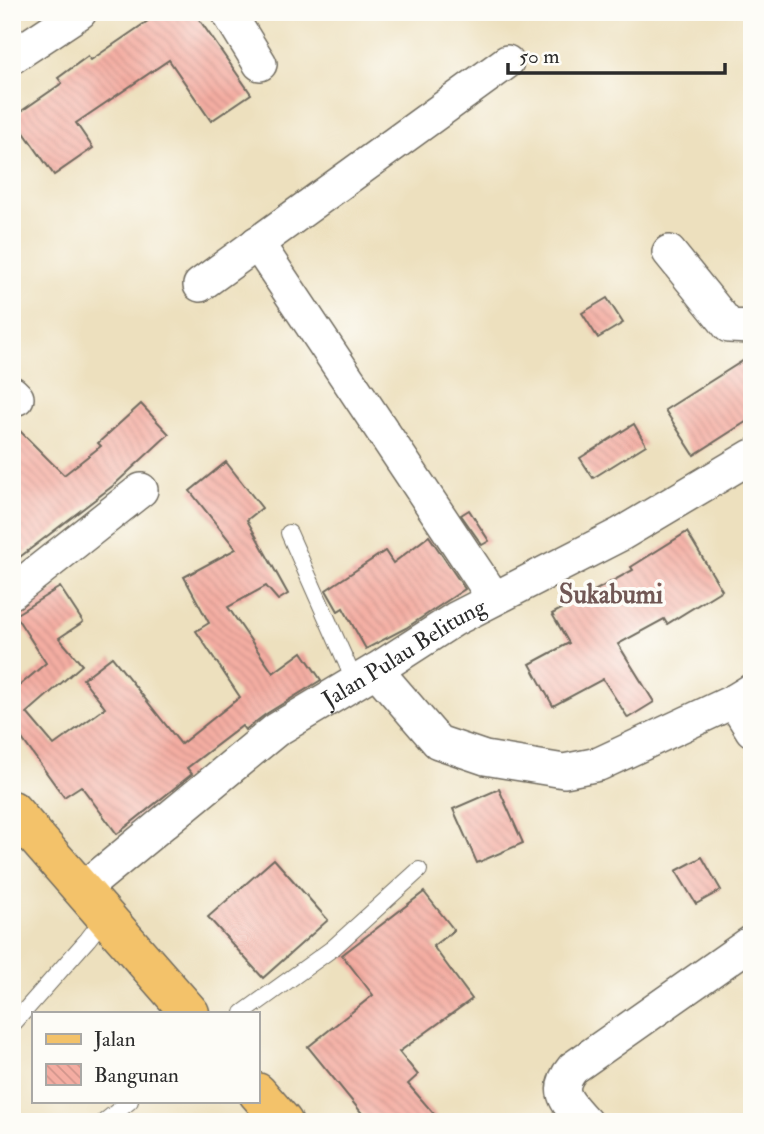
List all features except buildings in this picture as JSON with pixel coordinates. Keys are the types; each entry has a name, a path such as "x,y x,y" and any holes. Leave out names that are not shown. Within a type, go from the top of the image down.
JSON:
{"main road":[{"path":"15,821 94,903 189,1012"},
{"path":"259,1094 283,1122"}],"street":[{"path":"12,57 80,12"},
{"path":"228,12 260,64"},
{"path":"200,285 507,62"},
{"path":"257,243 494,598"},
{"path":"669,252 729,326 752,327"},
{"name":"Jalan Pulau Belitung","path":"94,903 276,730 454,619 621,534 752,456"},
{"path":"12,592 141,490"},
{"path":"366,676 438,742 485,758 564,771 599,764 743,696 752,730"},
{"path":"585,1122 565,1098 562,1088 573,1069 752,942"}],"lane":[{"path":"289,533 366,676"},
{"path":"244,1012 333,948 419,870"},
{"path":"12,1025 88,939 94,903"},
{"path":"104,1122 129,1102"}],"district":[{"name":"Sukabumi","path":"611,594"}]}
